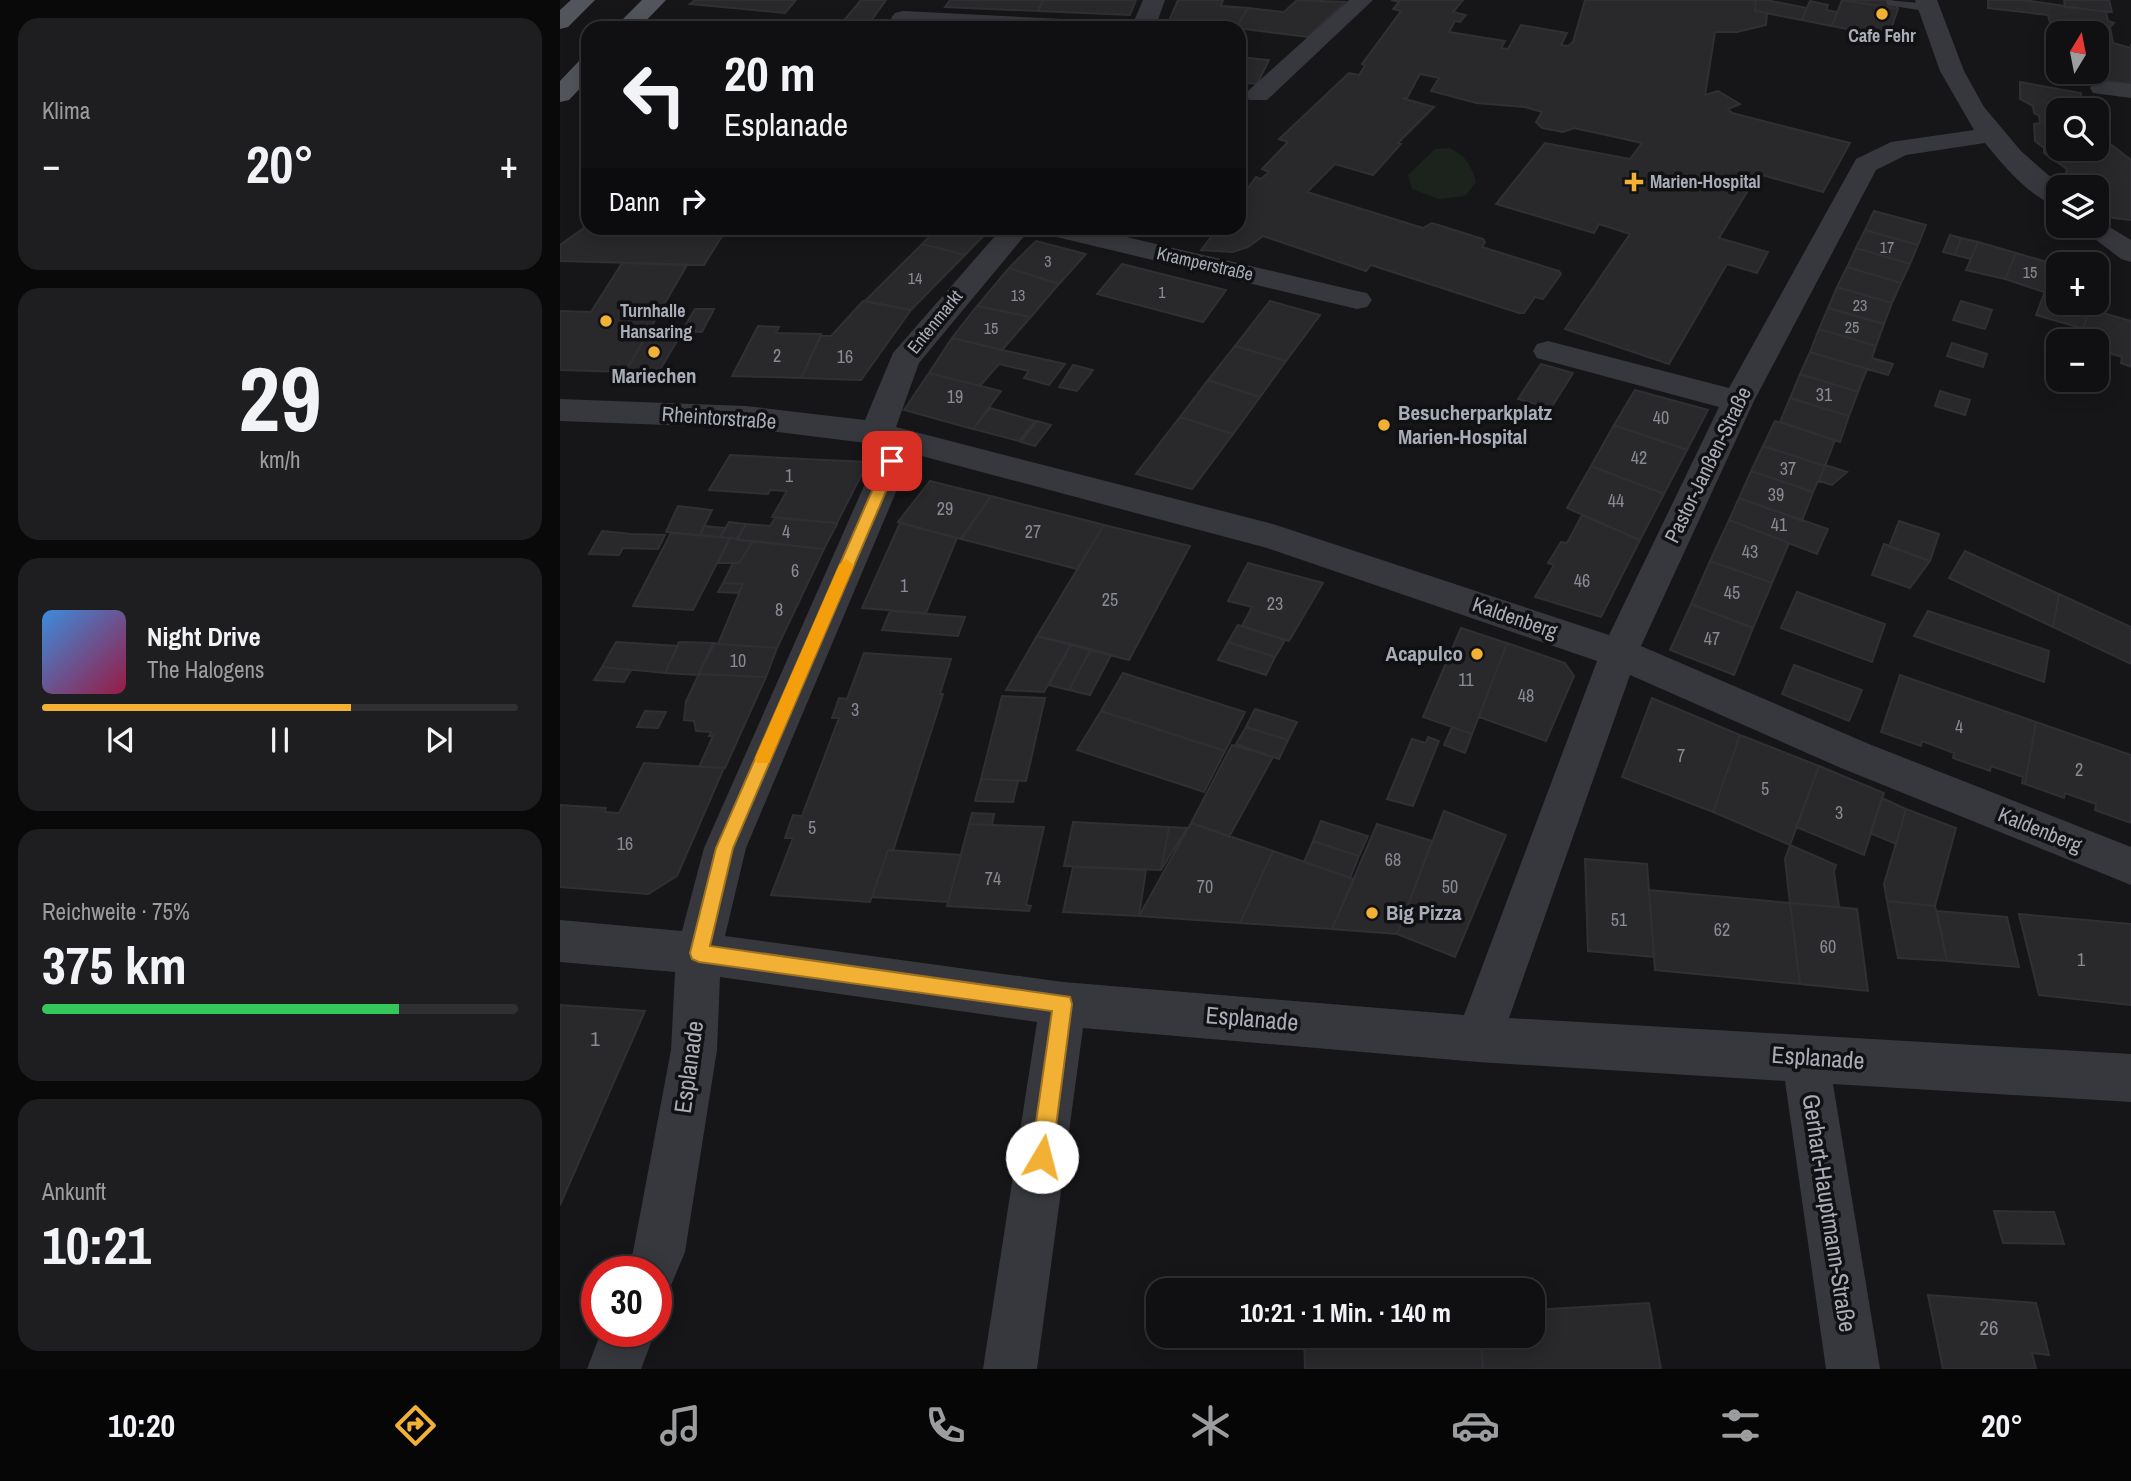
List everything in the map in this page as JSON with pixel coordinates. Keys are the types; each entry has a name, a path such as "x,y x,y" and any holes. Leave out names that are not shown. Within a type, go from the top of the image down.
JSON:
{"main road":[{"path":"560,22 584,0"},
{"path":"633,21 654,0"},
{"path":"560,95 581,73"}],"street":[{"path":"1146,21 1154,0"},
{"path":"1247,99 1312,48 1362,0"},
{"path":"1928,4 1962,93 1990,135 2046,188"},
{"path":"903,19 947,21"},
{"path":"2102,88 2131,91"},
{"name":"Pastor-Janßen-Straße","path":"1478,1039 1619,653 1738,401 1865,165 1891,151 1990,135"},
{"name":"Entenmarkt","path":"877,433 904,360 964,286 1011,235"},
{"name":"Kramperstraße","path":"1083,235 1357,300"},
{"path":"2109,238 2131,253"},
{"path":"1548,351 1738,401"},
{"name":"Rheintorstraße","path":"560,410 746,417 877,433"},
{"path":"560,941 699,953 724,848 892,461 877,433"},
{"name":"Kaldenberg","path":"877,433 1273,537 1619,653 1855,756 2131,866"},
{"name":"Esplanade","path":"657,1256 694,1050 699,953 1063,1004 1478,1039 2131,1078"},
{"path":"1010,1369 1063,1004"},
{"name":"Gerhart-Hauptmann-Straße","path":"1805,1057 1853,1369"},
{"path":"614,1369 622,1347"}],"lane":[{"path":"1892,2 1928,4"}],"shaded area":[{"path":"1449,148 1463,157 1476,182 1465,196 1439,199 1412,189 1408,175 1435,149"}],"building":[{"path":"695,0 796,0 785,13 690,4"},
{"path":"861,0 886,0 871,21 844,21"},
{"path":"950,0 1043,0 1038,11 945,7"},
{"path":"1043,0 1136,0 1130,15 1038,11"},
{"path":"1178,0 1223,0 1221,6 1248,8 1240,21 1169,21"},
{"path":"1297,0 1345,2 1308,37 1246,29 1246,21 1240,21 1248,8 1284,12"},
{"name":"Marien-Hospital","path":"1391,0 1463,0 1453,12 1466,15 1460,22 1455,21 1449,32 1505,41 1501,48 1508,49 1521,25 1567,33 1561,45 1568,46 1573,42 1585,0 1756,0 1755,11 1767,13 1766,25 1737,32 1715,32 1705,95 1718,91 1740,104 1728,109 1732,113 1850,143 1823,192 1758,174 1719,238 1768,252 1757,273 1727,264 1669,364 1565,329 1630,234 1599,224 1594,233 1496,204 1545,143 1630,159 1642,143 1574,128 1563,132 1542,128 1536,122 1542,112 1525,107 1476,103 1431,91 1439,78 1420,74 1407,98 1402,98 1434,107 1398,143 1401,144 1373,175 1335,164 1307,192 1423,228 1432,223 1483,239 1485,242 1482,247 1559,271 1561,274 1543,299 1535,297 1524,313 1371,265 1366,271 1263,236 1248,247 1233,252 1201,250 1213,235 1246,235 1246,191 1256,177 1261,179 1269,172 1262,169 1288,142 1279,139 1349,73 1359,75 1365,66 1362,64 1401,11 1393,9 1399,2"},
{"path":"1756,0 1807,8 1802,20 1755,11"},
{"path":"1842,0 1891,0 1898,9"},
{"path":"1842,0 1898,9 1888,37 1832,26"},
{"path":"1988,0 2024,0 2106,12 2108,21 2050,21 2048,15 1988,8"},
{"path":"2064,0 2109,0 2112,12 2065,7"},
{"path":"1810,1 1828,5 1826,10 1837,12 1832,26 1802,20"},
{"path":"2109,21 2114,23 2110,27 2113,43 2131,48 2131,84 2109,81"},
{"path":"1246,58 1269,60 1257,84 1246,83"},
{"path":"2020,82 2081,93 2081,98 2046,98 2046,154 2044,148 2035,141 2034,124 2040,123 2039,116 2034,113 2033,106 2020,99"},
{"path":"2109,143 2131,160 2131,220 2113,218 2109,214 2109,175 2066,175 2067,169 2056,161 2109,161"},
{"path":"1874,211 1926,225 1918,245 1865,230"},
{"path":"581,230 581,235 723,235 704,265 560,261 560,245"},
{"path":"1865,230 1918,245 1910,264 1856,248"},
{"path":"931,235 984,235 965,255 922,244"},
{"path":"1950,235 1961,238 1955,255 1943,252"},
{"path":"1961,238 1978,242 1971,259 1955,255"},
{"path":"1036,241 1086,254 1059,284 1009,268"},
{"path":"1978,242 2016,253 2005,279 1966,270"},
{"path":"922,244 965,255 911,310 865,301"},
{"path":"1856,248 1910,264 1901,283 1847,267"},
{"path":"2016,253 2046,262 2044,292 2005,279"},
{"name":"Turnhalle Hansaring","path":"622,263 687,265 625,372 560,370 560,311 591,312"},
{"path":"1122,264 1226,290 1203,322 1097,294"},
{"path":"1847,267 1901,283 1892,303 1837,287"},
{"path":"1009,268 1059,284 1031,317 977,306"},
{"path":"1837,287 1892,303 1884,324 1828,308"},
{"path":"2046,289 2046,315 2087,315 2081,329 2036,315"},
{"path":"863,301 911,310 861,380 801,378 821,336 831,336"},
{"path":"1270,301 1320,315 1286,361 1235,346"},
{"path":"1961,301 1992,310 1985,329 1953,320"},
{"path":"977,306 1031,317 1002,350 952,338"},
{"path":"1828,308 1884,324 1876,346 1819,329"},
{"path":"695,309 714,309 702,332 682,331"},
{"path":"2087,315 2109,315 2131,321 2131,367 2121,363 2122,357 2109,353 2109,329 2083,329"},
{"path":"758,326 779,327 776,333 821,334 801,378 732,376"},
{"path":"1819,329 1876,346 1872,358 1893,364 1888,375 1810,352"},
{"name":"Mariechen","path":"650,330 683,331 658,373 625,372"},
{"path":"952,338 1065,364 1049,385 1024,378 1029,371 999,364 980,386 929,373"},
{"path":"1952,343 1987,354 1983,367 1947,356"},
{"path":"1235,346 1286,361 1260,397 1208,380"},
{"path":"1810,352 1867,369 1858,392 1800,374"},
{"path":"1541,364 1573,373 1551,408 1518,399"},
{"path":"1073,365 1093,370 1077,391 1059,387"},
{"path":"929,373 1001,391 973,429 904,410"},
{"path":"1800,374 1858,392 1849,416 1790,398"},
{"path":"1208,380 1260,397 1233,434 1180,417"},
{"path":"1635,390 1708,410 1687,450 1614,425"},
{"path":"1940,391 1970,400 1965,415 1935,406"},
{"path":"1790,398 1849,416 1840,442 1780,422"},
{"path":"990,408 1035,421 1019,441 973,429"},
{"path":"1180,417 1233,434 1192,489 1136,474"},
{"path":"1037,421 1051,425 1035,446 1021,442"},
{"path":"1775,421 1835,440 1825,466 1763,446"},
{"path":"1614,425 1687,450 1664,494 1591,466"},
{"path":"1763,446 1825,466 1813,492 1751,471"},
{"path":"730,455 868,462 837,523 772,517 787,491 770,490 768,494 709,490"},
{"path":"1825,465 1847,472 1832,485 1819,481"},
{"path":"1591,466 1664,494 1640,540 1567,508"},
{"path":"1751,471 1813,492 1802,521 1739,498"},
{"path":"930,481 991,496 961,539 898,522"},
{"path":"991,496 1104,525 1077,569 961,539"},
{"path":"1739,498 1828,529 1817,554 1729,520"},
{"path":"678,506 712,510 700,535 666,532"},
{"path":"1582,515 1640,540 1601,617 1535,597 1554,565 1548,563 1561,542 1567,543"},
{"path":"775,518 837,524 824,549 737,540 746,524 770,526"},
{"path":"1729,520 1789,543 1772,583 1710,561"},
{"path":"1899,521 1939,534 1930,561 1889,547"},
{"path":"729,522 746,524 737,539 720,537"},
{"path":"900,523 957,538 926,613 862,608"},
{"path":"1104,525 1190,546 1129,660 1037,636"},
{"path":"704,526 726,528 720,537 700,535"},
{"path":"602,531 665,535 658,549 623,548 619,555 589,554"},
{"path":"671,533 730,538 693,610 633,606"},
{"path":"730,538 753,541 739,563 718,563"},
{"path":"753,541 824,549 777,648 718,644 743,584 723,583 733,563 739,563"},
{"path":"1884,544 1930,561 1910,588 1872,575"},
{"path":"1965,551 2059,594 2053,627 1949,578"},
{"path":"1710,561 1772,583 1753,628 1691,604"},
{"path":"1248,563 1323,583 1289,641 1242,626 1252,607 1228,601"},
{"path":"723,583 743,584 738,593 718,592"},
{"path":"1797,592 1885,624 1872,662 1781,628"},
{"path":"2059,594 2131,627 2131,664 2053,627"},
{"path":"1691,604 1753,628 1734,675 1670,650"},
{"path":"890,611 965,617 958,636 882,630"},
{"path":"1928,611 2049,651 2044,682 1914,636"},
{"path":"1238,625 1285,640 1275,657 1228,642"},
{"path":"1461,628 1507,643 1472,734 1423,717"},
{"path":"1037,636 1071,644 1044,692 1006,690"},
{"path":"616,642 678,646 665,673 602,667"},
{"path":"679,642 713,643 698,675 665,673"},
{"path":"1228,642 1275,657 1266,675 1218,660"},
{"path":"715,643 777,648 766,677 699,674"},
{"path":"1507,643 1565,663 1574,676 1546,741 1479,717"},
{"path":"1071,644 1091,649 1069,690 1049,685"},
{"path":"1091,649 1111,655 1090,695 1069,690"},
{"path":"864,653 951,659 940,694 943,694 893,851 888,850 870,902 771,895 793,838 785,838 793,815 802,816 839,718 832,718 839,698 847,699"},
{"path":"1794,665 1862,690 1849,721 1782,694"},
{"path":"602,667 631,670 624,682 594,680"},
{"path":"1123,673 1245,712 1225,751 1101,711"},
{"path":"699,674 766,677 725,768 699,767 713,736 709,736 711,732 696,731 694,721 684,720 686,701"},
{"path":"1900,675 2036,722 2025,784 2022,783 2023,777 1991,766 1990,771 1953,758 1954,753 1922,741 1921,746 1881,732"},
{"path":"1002,696 1045,698 1026,781 981,779"},
{"path":"1652,698 1740,735 1713,812 1622,777"},
{"path":"1255,709 1297,722 1288,740 1246,727"},
{"path":"645,711 666,712 658,728 637,727"},
{"path":"1101,711 1225,751 1204,792 1077,750"},
{"path":"2036,722 2131,755 2131,823 2095,810 2096,804 2065,793 2064,798 2025,784"},
{"path":"1246,727 1288,740 1279,759 1236,744"},
{"path":"1452,727 1472,734 1465,753 1444,745"},
{"path":"1740,735 1819,766 1790,845 1713,812"},
{"path":"1428,737 1439,741 1413,806 1387,799 1412,739 1426,743"},
{"path":"1232,745 1273,757 1229,837 1191,823"},
{"path":"644,763 724,768 677,876 648,894 560,887 560,805 606,808 605,812 619,813"},
{"path":"1819,766 1884,793 1864,855 1796,827"},
{"path":"981,779 1018,781 1013,802 975,801"},
{"path":"1882,798 1906,809 1896,844 1870,833"},
{"path":"1906,809 1956,828 1935,906 1887,901 1884,884"},
{"path":"1444,811 1506,835 1455,957 1397,934"},
{"path":"972,813 994,814 992,825 969,824"},
{"path":"1321,821 1368,836 1359,856 1313,841"},
{"path":"1073,822 1169,827 1161,870 1064,866"},
{"path":"1191,823 1273,851 1240,923 1139,916"},
{"path":"969,824 1044,827 1026,905 1031,906 1029,911 947,906"},
{"path":"1377,824 1432,841 1397,934 1332,929"},
{"path":"1169,827 1187,828 1161,870"},
{"path":"1313,841 1359,856 1350,878 1304,862"},
{"path":"1790,845 1836,865 1834,872 1839,907 1790,903 1785,859"},
{"path":"888,850 961,855 948,902 872,897"},
{"path":"1273,851 1354,879 1332,929 1240,923"},
{"path":"1585,859 1647,864 1654,957 1588,951"},
{"path":"1073,867 1146,870 1139,916 1063,912"},
{"path":"1649,890 1790,903 1800,984 1655,970"},
{"path":"1887,901 1935,906 1947,961 1898,958"},
{"path":"1790,903 1857,909 1868,991 1800,984"},
{"path":"1937,911 2007,917 2019,967 1947,961"},
{"path":"2019,914 2131,924 2131,1005 2039,995"},
{"path":"560,1005 645,1011 560,1205"},
{"path":"1994,1211 2054,1212 2064,1244 2003,1243"},
{"path":"1928,1295 2036,1303 2049,1355 2032,1353 2036,1369 1943,1369"},
{"path":"1649,1303 1661,1369 1483,1369 1481,1348 1545,1348 1545,1309"},
{"path":"1304,1348 1481,1348 1483,1369 1305,1369"}],"slow traffic":[{"path":"763,758 846,565"}],"place":[{"name":"Cafe Fehr","path":"1882,14"},
{"name":"Marien-Hospital","path":"1634,182"},
{"name":"Turnhalle Hansaring","path":"606,321"},
{"name":"Mariechen","path":"654,352"},
{"name":"Besucherparkplatz Marien-Hospital","path":"1384,425"},
{"name":"Acapulco","path":"1477,654"},
{"name":"Big Pizza","path":"1372,913"}],"route":[{"path":"892,461 724,848 699,953 1063,1004 1042,1157"}]}
